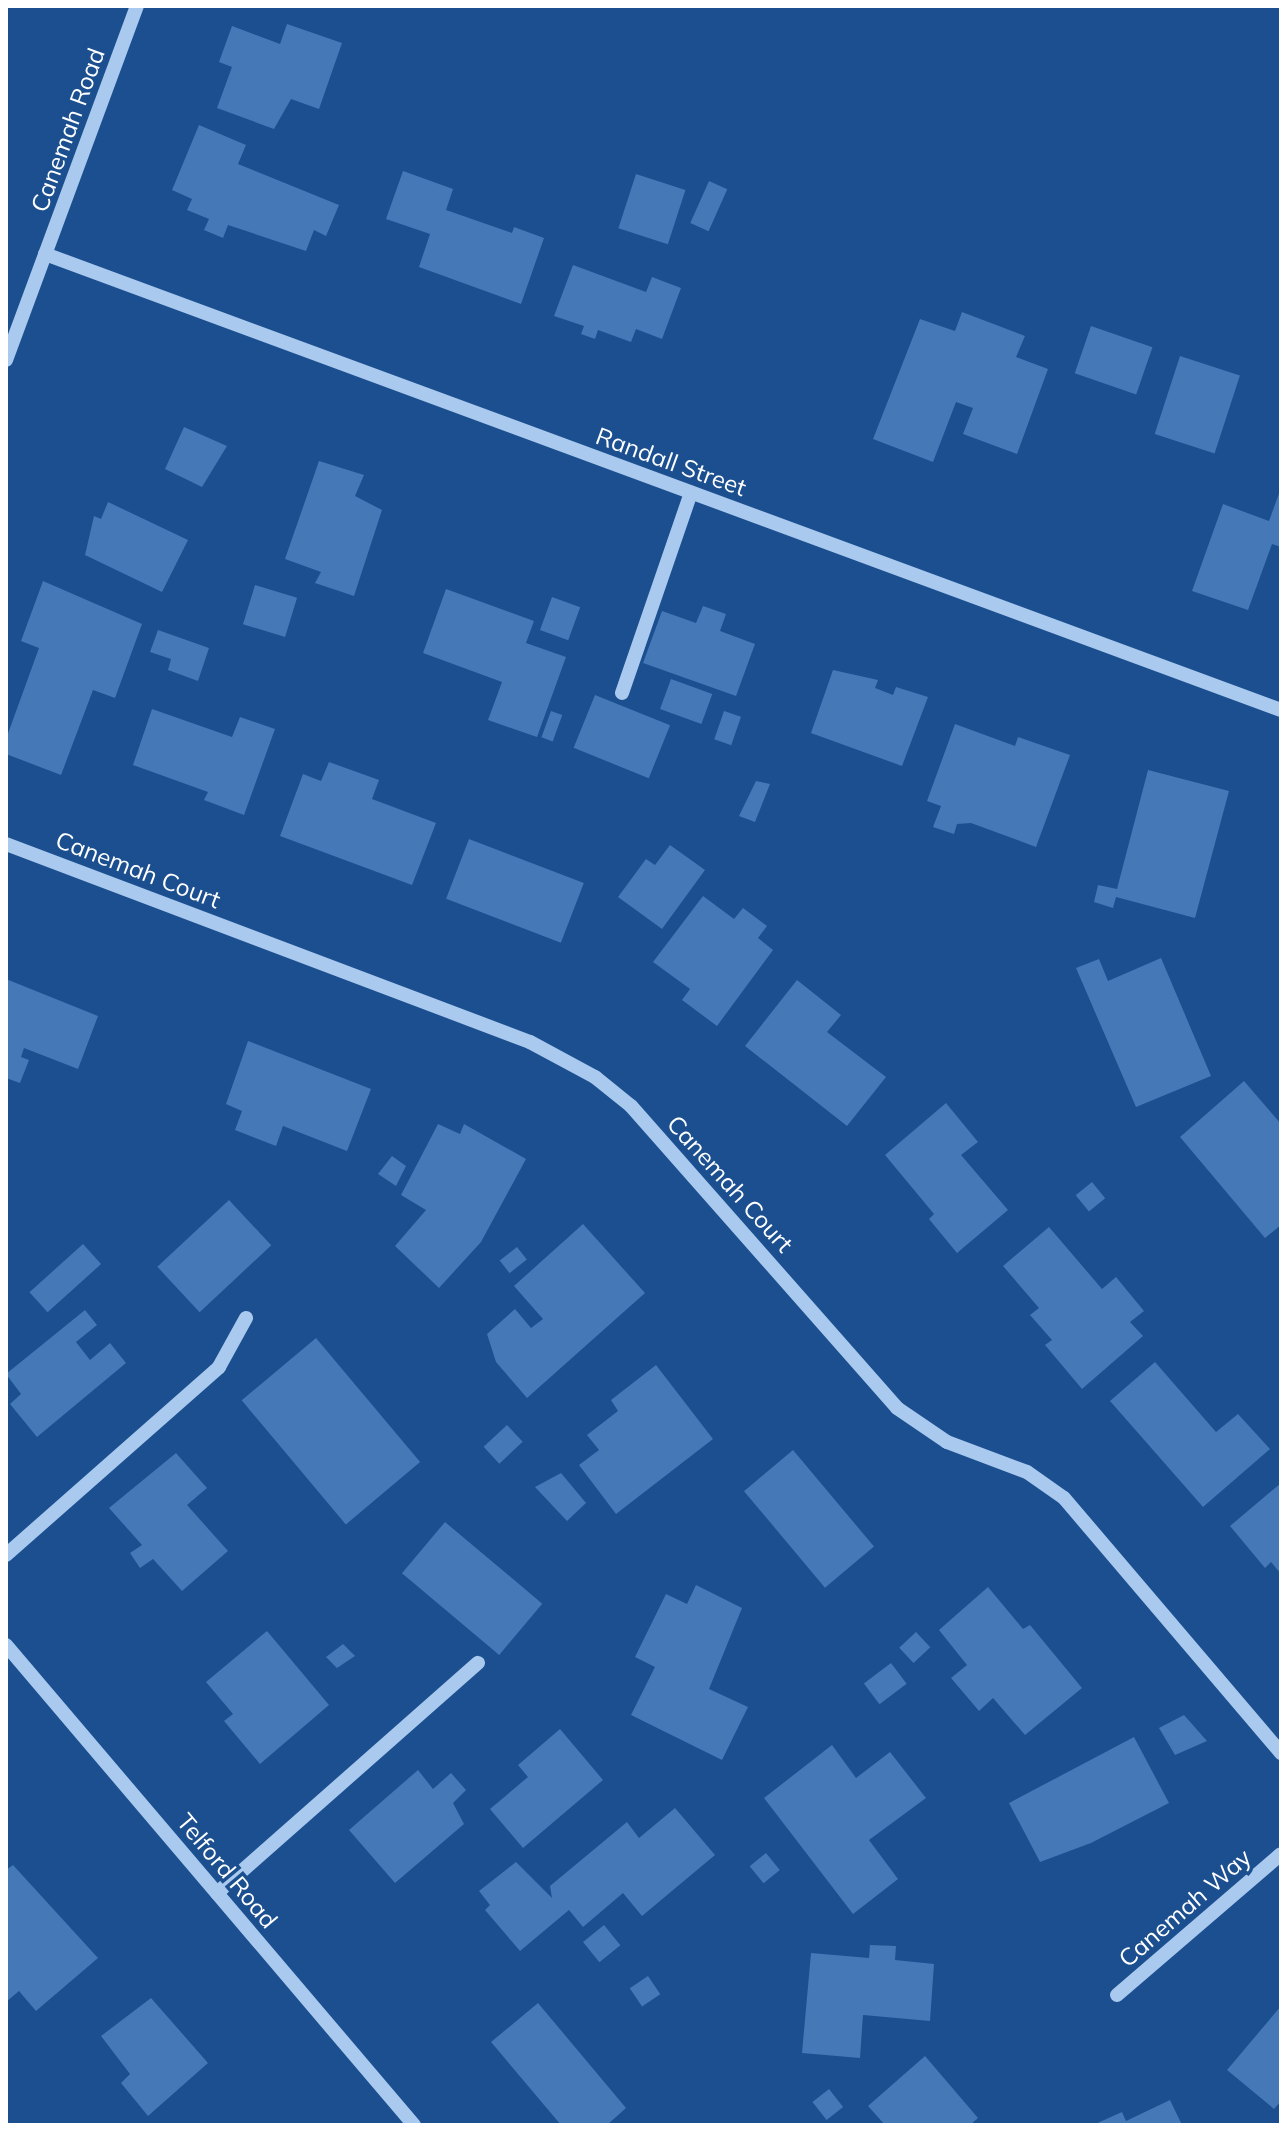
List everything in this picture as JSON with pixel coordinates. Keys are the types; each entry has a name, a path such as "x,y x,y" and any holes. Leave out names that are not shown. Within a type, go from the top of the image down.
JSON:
{"street":[{"name":"Canemah Road","path":"6,360 13,319 45,254 137,6"},
{"name":"Randall Street","path":"45,254 1281,710"},
{"path":"622,693 691,493"},
{"name":"Canemah Court","path":"6,844 530,1042 595,1077 631,1106 897,1408 947,1442 1027,1472 1064,1498 1281,1753"},
{"path":"6,1555 219,1367 246,1318"},
{"name":"Telford Road","path":"6,1645 414,2125"},
{"path":"217,1893 478,1663"},
{"name":"Canemah Way","path":"1117,1995 1281,1854"}],"building":[{"path":"287,24 342,43 319,109 291,99 274,129 217,108 232,67 219,62 232,26 280,44"},
{"path":"199,125 246,145 238,164 339,205 326,236 314,230 306,251 228,225 223,238 204,230 209,219 187,210 192,199 172,190"},
{"path":"403,171 453,189 446,210 512,233 514,227 544,238 521,304 419,267 430,234 386,219"},
{"path":"636,174 685,190 668,244 618,228"},
{"path":"709,181 727,189 709,231 690,223"},
{"path":"573,265 646,292 652,277 681,288 662,339 636,329 631,342 598,330 595,339 581,334 584,326 554,316"},
{"path":"962,312 1025,336 1016,357 1048,369 1017,454 963,434 973,408 956,402 933,462 873,439 920,319 955,331"},
{"path":"1091,326 1152,347 1136,394 1075,373"},
{"path":"1180,356 1240,375 1215,453 1155,434"},
{"path":"184,427 227,446 202,487 165,469"},
{"path":"319,461 364,475 355,496 382,510 354,596 315,583 321,572 285,559"},
{"path":"1281,488 1281,547 1272,544 1248,610 1192,591 1223,504 1269,521"},
{"path":"108,502 188,540 162,592 85,555 94,516 101,519"},
{"path":"43,581 142,624 115,698 93,690 61,775 6,754 6,739 39,648 21,641"},
{"path":"255,585 297,598 285,637 243,624"},
{"path":"446,589 534,621 526,643 566,657 537,737 488,720 502,682 423,653"},
{"path":"552,597 580,607 568,640 540,630"},
{"path":"703,606 726,614 720,631 755,644 736,696 643,663 662,611 696,623"},
{"path":"158,630 209,648 198,681 168,670 171,659 150,652"},
{"path":"833,670 878,680 875,688 893,695 896,687 928,697 902,766 811,733"},
{"path":"671,679 712,694 701,724 660,709"},
{"path":"595,695 670,725 649,778 574,748"},
{"path":"152,709 232,737 240,717 275,729 244,815 204,800 208,792 133,765"},
{"path":"551,711 562,715 553,741 541,737"},
{"path":"724,711 741,717 731,745 714,739"},
{"path":"955,724 1015,746 1018,737 1070,755 1036,847 971,823 957,824 954,834 933,827 941,806 927,801"},
{"path":"329,762 379,780 372,799 436,823 412,885 280,836 303,774 321,781"},
{"path":"1148,770 1229,791 1195,918 1116,897 1113,908 1094,902 1098,885 1117,889"},
{"path":"756,781 770,784 755,822 739,816"},
{"path":"469,839 584,883 561,943 446,899"},
{"path":"670,845 705,870 662,929 618,897 646,859 655,865"},
{"path":"703,896 734,919 743,908 767,926 758,938 773,950 717,1026 682,1000 690,989 653,962"},
{"path":"1161,958 1211,1076 1136,1107 1076,968 1099,959 1108,981"},
{"path":"6,979 98,1016 78,1069 24,1048 21,1057 29,1060 20,1083 6,1078"},
{"path":"797,980 841,1015 827,1032 886,1077 847,1126 745,1046"},
{"path":"248,1041 371,1089 347,1151 283,1126 276,1146 235,1130 242,1111 226,1104"},
{"path":"1244,1081 1281,1124 1281,1225 1265,1238 1180,1137"},
{"path":"946,1103 978,1142 961,1155 1008,1210 957,1253 929,1219 934,1214 885,1155"},
{"path":"438,1124 460,1134 464,1124 526,1159 481,1242 439,1288 395,1246 426,1210 401,1195"},
{"path":"392,1156 406,1166 396,1186 378,1174"},
{"path":"1092,1182 1105,1198 1089,1212 1076,1195"},
{"path":"229,1200 271,1245 200,1312 157,1267"},
{"path":"583,1224 645,1293 527,1398 496,1362 487,1334 515,1309 531,1328 543,1319 514,1286"},
{"path":"1049,1227 1102,1289 1116,1277 1144,1311 1130,1322 1143,1336 1082,1389 1045,1345 1052,1340 1030,1315 1039,1308 1003,1266"},
{"path":"83,1244 101,1264 48,1312 29,1292"},
{"path":"517,1247 527,1260 510,1273 500,1261"},
{"path":"85,1310 97,1325 76,1342 90,1360 110,1343 126,1363 37,1437 10,1404 21,1394 6,1374"},
{"path":"316,1338 420,1462 346,1524 242,1400"},
{"path":"1155,1362 1216,1432 1238,1414 1270,1449 1203,1507 1110,1401"},
{"path":"656,1365 713,1439 616,1514 579,1465 599,1450 587,1435 618,1411 611,1400"},
{"path":"507,1425 523,1442 499,1464 484,1447"},
{"path":"793,1450 874,1547 825,1588 744,1491"},
{"path":"176,1453 207,1488 187,1505 228,1551 182,1591 153,1559 140,1568 130,1553 142,1545 109,1508"},
{"path":"561,1473 586,1503 567,1521 535,1487"},
{"path":"1281,1483 1281,1574 1271,1562 1265,1568 1230,1526"},
{"path":"445,1522 542,1604 499,1655 402,1573"},
{"path":"696,1585 742,1608 709,1689 748,1707 722,1760 631,1715 655,1667 635,1657 666,1594 687,1604"},
{"path":"988,1587 1023,1629 1030,1625 1082,1688 1025,1735 993,1698 979,1711 951,1678 967,1665 939,1630"},
{"path":"267,1631 329,1705 260,1764 224,1721 233,1714 206,1682"},
{"path":"916,1632 930,1647 914,1663 899,1648"},
{"path":"343,1644 355,1656 337,1668 326,1657"},
{"path":"891,1663 907,1684 879,1704 864,1683"},
{"path":"1184,1715 1207,1741 1175,1755 1159,1728"},
{"path":"560,1729 603,1780 523,1848 490,1809 528,1777 518,1765"},
{"path":"1134,1737 1169,1803 1091,1843 1040,1862 1009,1803"},
{"path":"832,1745 856,1778 890,1752 926,1798 869,1840 898,1879 853,1914 764,1798"},
{"path":"418,1770 433,1789 451,1773 466,1790 453,1803 464,1824 395,1883 349,1830"},
{"path":"675,1808 715,1855 642,1916 623,1893 583,1927 569,1910 520,1951 485,1910 490,1905 479,1891 516,1862 552,1898 550,1886 627,1822 639,1838"},
{"path":"766,1853 780,1870 764,1883 750,1866"},
{"path":"13,1865 98,1958 36,2011 19,1991 6,2002 6,1870"},
{"path":"604,1925 620,1945 599,1962 583,1942"},
{"path":"870,1945 896,1946 895,1960 934,1964 930,2021 863,2015 860,2058 802,2053 811,1953 869,1958"},
{"path":"648,1976 660,1994 642,2007 630,1988"},
{"path":"151,1998 208,2063 148,2116 121,2083 130,2074 101,2036"},
{"path":"538,2003 626,2108 607,2125 561,2125 491,2042"},
{"path":"1281,2006 1281,2101 1274,2109 1227,2070"},
{"path":"925,2056 978,2118 970,2125 885,2125 868,2106"},
{"path":"829,2089 843,2107 827,2120 812,2102"},
{"path":"1170,2100 1182,2125 1093,2125 1122,2112 1126,2121"}]}
